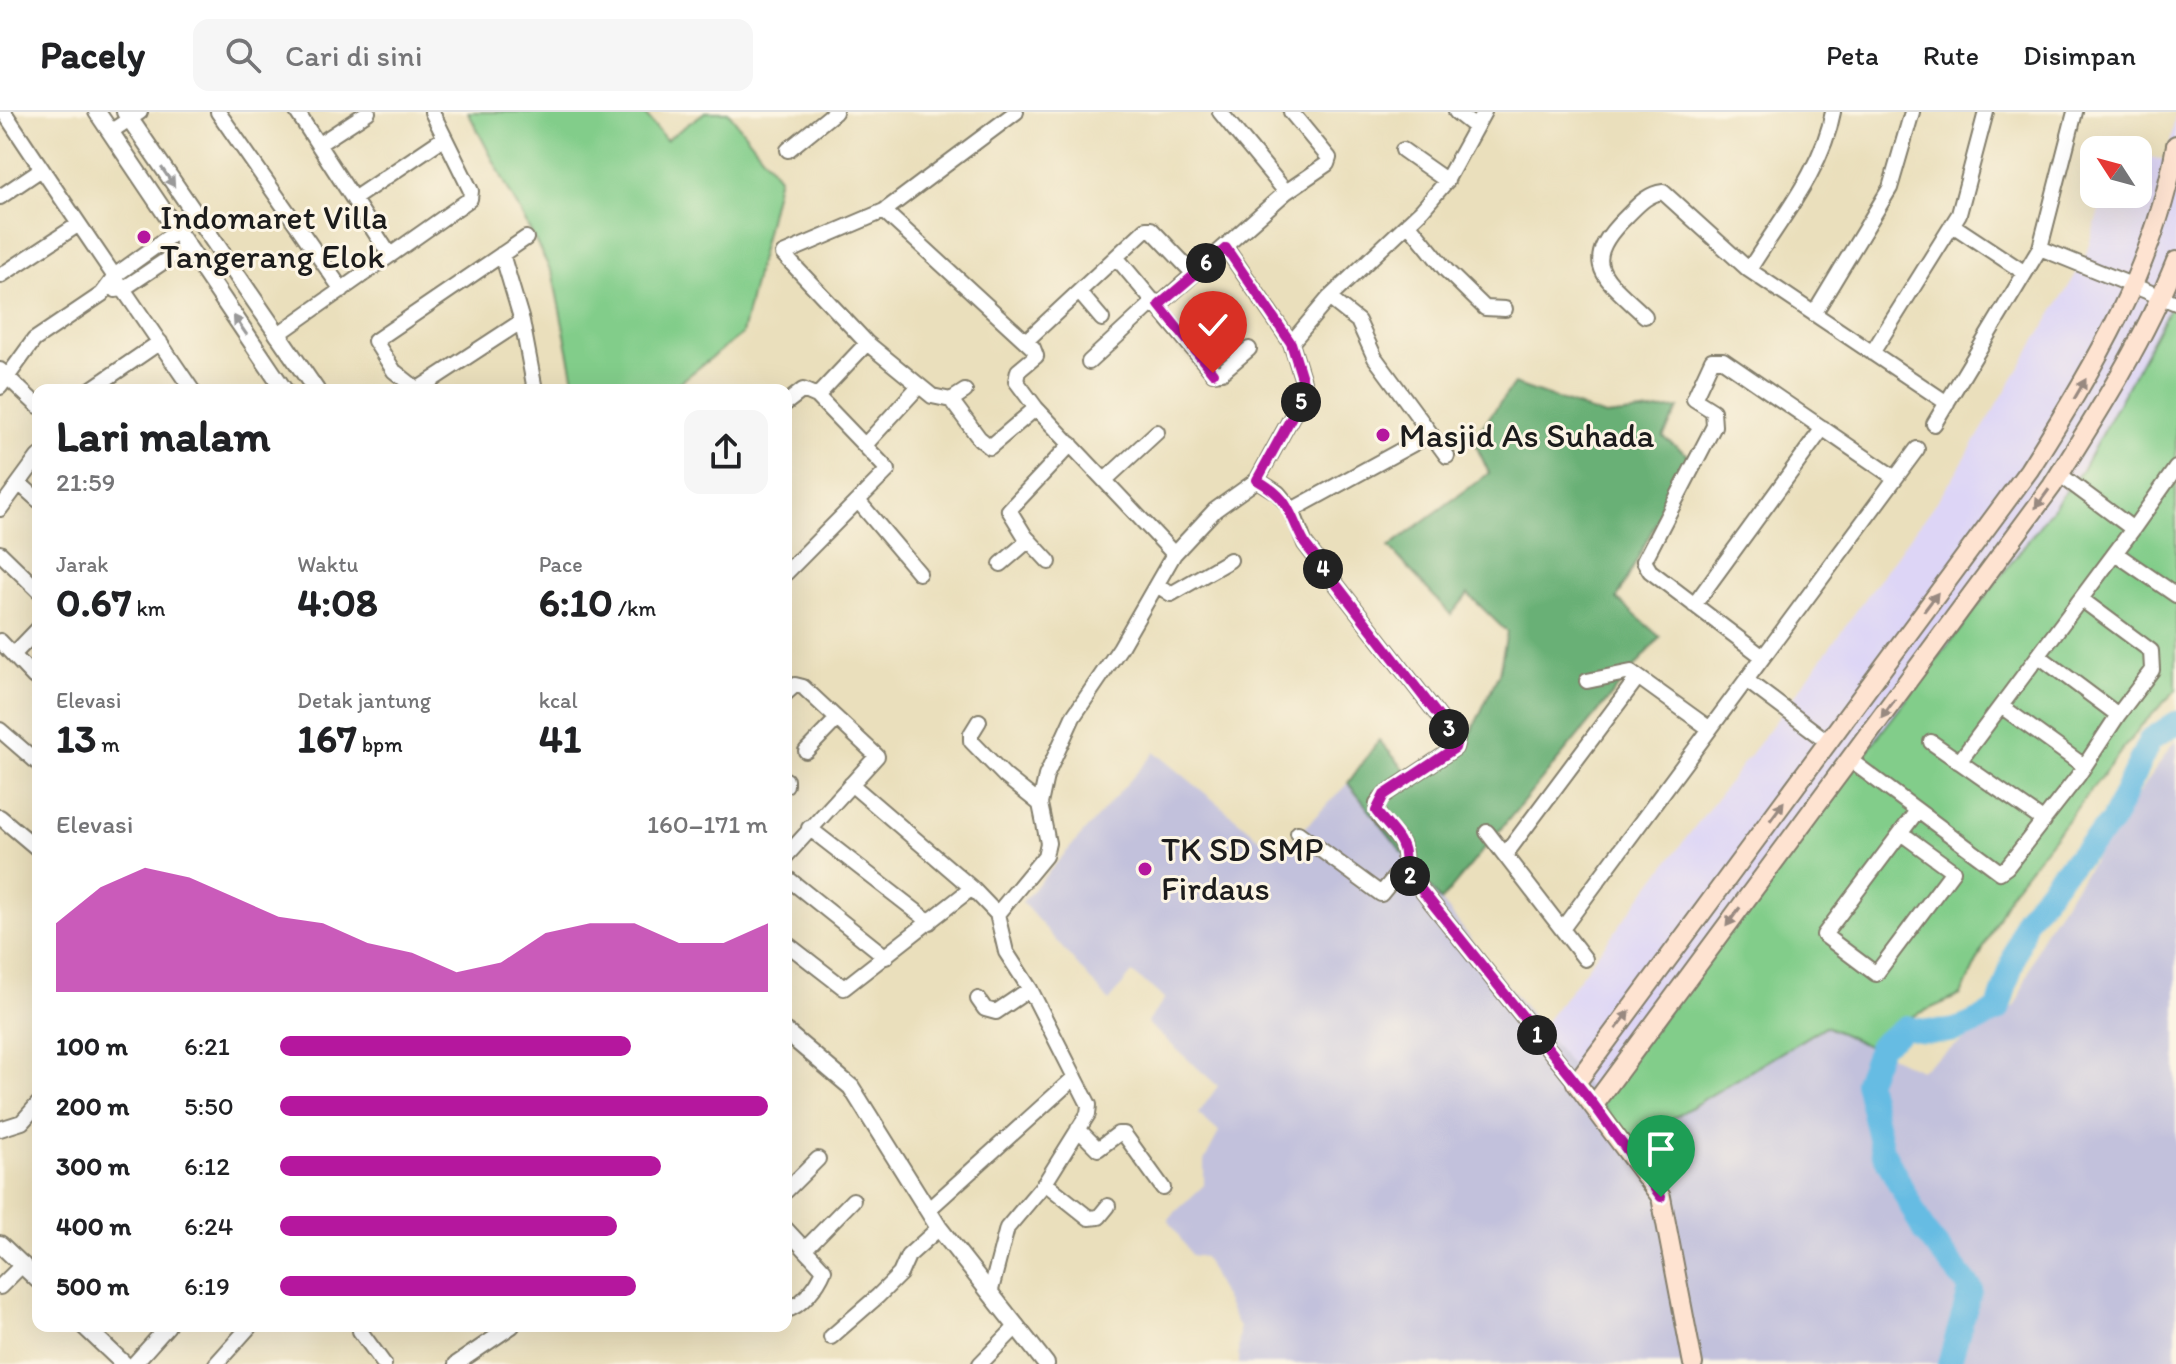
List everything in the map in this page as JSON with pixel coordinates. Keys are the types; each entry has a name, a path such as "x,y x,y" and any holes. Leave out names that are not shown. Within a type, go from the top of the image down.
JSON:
{"main road":[{"path":"1594,1105 2059,474 2107,400 2153,293 2161,219 2176,145"},
{"path":"1693,1364 1661,1197 1576,1083 2029,470 2083,386 2176,261"},
{"path":"1812,763 1833,781"}],"street":[{"path":"218,112 342,290"},
{"path":"297,112 389,254"},
{"path":"319,144 368,112"},
{"path":"277,335 470,199 471,191 432,112"},
{"path":"788,150 835,112"},
{"path":"993,112 1004,124"},
{"path":"1016,112 884,211 783,254 867,343 932,396 951,400 979,438 990,447 1036,408"},
{"path":"1220,112 1286,192"},
{"path":"1089,362 1226,248 1286,192 1327,164 1329,158 1291,112"},
{"path":"1456,112 1475,127"},
{"path":"1291,343 1329,298 1447,181 1484,112"},
{"path":"1749,270 1817,165 1828,139 1833,112"},
{"path":"1814,314 1890,188 1912,112"},
{"path":"1872,353 1954,226 1967,195 1986,112"},
{"path":"1934,424 2040,248 2075,112"},
{"path":"280,384 105,119 131,114 201,226 312,384"},
{"path":"4,117 126,287 188,384"},
{"path":"355,198 444,138"},
{"path":"1403,150 1447,181"},
{"path":"0,197 40,170"},
{"path":"1645,316 1613,286 1600,268 1600,259 1605,237 1651,194 1663,192 1749,270 1947,403"},
{"path":"884,211 1026,341 1036,356 1015,377 1036,408 1174,554"},
{"path":"1408,223 1446,270 1485,308 1505,309"},
{"path":"0,276 79,224"},
{"path":"102,294 117,274 201,226"},
{"path":"1954,226 2025,273"},
{"path":"1026,341 1116,257 1151,229 1193,273"},
{"path":"410,384 394,371 375,341 526,238"},
{"path":"32,401 3,378 34,340 102,294 126,287 182,239"},
{"path":"997,914 1045,856 1048,843 1040,804 1046,776 1073,717 1174,554 1215,510 1257,480 1306,391 1291,343 1226,248"},
{"path":"2040,248 2153,293"},
{"path":"502,254 522,321 536,384"},
{"path":"1116,257 1213,373 1222,372 1249,349"},
{"path":"1079,292 1102,319"},
{"path":"1329,298 1358,321 1375,358 1447,456"},
{"path":"427,384 522,321"},
{"path":"108,384 160,342"},
{"path":"817,396 867,343"},
{"path":"1763,657 1645,565 1645,557 1714,426 1713,411 1694,399 1712,360 1723,360 1895,478"},
{"path":"865,445 919,386"},
{"path":"792,398 803,390 817,396 888,470 792,567"},
{"path":"951,400 965,391"},
{"path":"1694,605 1823,428"},
{"path":"1105,480 1157,432"},
{"path":"1292,510 1431,434"},
{"path":"1049,562 1010,516 1010,507 1071,444"},
{"path":"1562,929 1917,449"},
{"path":"0,509 32,465"},
{"path":"1959,762 2176,468"},
{"path":"2059,474 2133,529"},
{"path":"1257,480 1278,493 1292,510 1305,544 1457,740 1455,748 1384,795 1377,804 1378,814 1403,845 1406,856 1403,867 1381,894 1298,833"},
{"path":"19,483 32,495"},
{"path":"859,502 919,573"},
{"path":"1001,564 1029,540"},
{"path":"0,553 32,584"},
{"path":"2115,553 2176,595"},
{"path":"1157,585 1171,594 1230,560"},
{"path":"1850,760 2000,872 2044,821 2152,670 2151,651 2081,599"},
{"path":"14,654 32,635"},
{"path":"0,641 32,675"},
{"path":"2039,656 2118,715"},
{"path":"1587,681 1631,672 1710,729"},
{"path":"1505,855 1638,677"},
{"path":"1746,680 1827,741"},
{"path":"792,690 800,685 877,754 874,762 792,849"},
{"path":"2001,706 2084,766"},
{"path":"806,751 837,719"},
{"path":"979,721 971,734 971,741 1005,776 1040,804"},
{"path":"0,730 32,758"},
{"path":"1931,742 2044,821"},
{"path":"851,784 972,888 997,914 1003,944 1030,989 1089,1105 1045,1183 1007,1228 991,1290"},
{"path":"1901,833 1953,871 1876,974 1824,935 1917,811"},
{"path":"0,817 32,844"},
{"path":"809,828 930,922"},
{"path":"1487,832 1585,959"},
{"path":"1403,867 1576,1083"},
{"path":"792,882 886,957"},
{"path":"792,948 842,988 972,888"},
{"path":"978,999 992,1012 1030,989"},
{"path":"792,1037 851,1087 939,1228 991,1290 1046,1364"},
{"path":"928,1210 1075,1077"},
{"path":"0,1129 22,1122 32,1111"},
{"path":"1078,1129 1098,1149 1118,1134 1124,1134 1163,1188"},
{"path":"792,1185 818,1159"},
{"path":"1045,1183 1089,1218 1099,1217 1108,1206"},
{"path":"806,1248 853,1200"},
{"path":"831,1337 900,1274 908,1256 939,1228"},
{"path":"792,1235 822,1265 823,1274 792,1309"},
{"path":"0,1244 32,1274"},
{"path":"0,1287 23,1264"},
{"path":"980,1364 1017,1326"},
{"path":"90,1332 124,1364"},
{"path":"134,1364 163,1332"},
{"path":"216,1364 245,1332"},
{"path":"361,1332 384,1364"},
{"path":"456,1364 503,1332"}],"shaded area":[{"path":"2176,112 2176,296 2082,470 1599,1101 1541,1028 1784,710 1951,481 2084,261 2100,208 2152,208 2152,158 2167,160"},
{"path":"2176,739 2176,1364 1238,1364 1239,1328 1204,1257 1191,1255 1168,1219 1204,1185 1204,1161 1219,1132 1198,1114 1218,1086 1147,1023 1165,998 1132,973 1109,1001 1022,902 1155,752 1279,854 1348,783 1632,1143 1825,1026 1920,1070 2016,1005 2043,934"}],"green space":[{"path":"468,112 643,112 666,140 705,112 728,112 779,177 742,334 678,384 575,384 553,275"},
{"path":"2176,296 2176,690 2141,726 2010,893 1961,995 1886,1028 1872,1048 1825,1026 1632,1143 1599,1101 2082,470"},
{"path":"1514,384 1605,416 1679,408 1663,437 1690,456 1617,599 1660,637 1441,901 1348,783 1379,740 1414,780 1471,733 1499,673 1507,632 1468,594 1451,615 1389,547 1489,473 1473,439"}],"waterway":[{"path":"1949,1364 1971,1289 1924,1231 1882,1150 1866,1082 1881,1045 1906,1027 1944,1032 1974,1023 1998,1010 2026,919 2060,876 2111,823 2150,740 2176,723"}],"place":[{"name":"Indomaret Villa Tangerang Elok","path":"144,237"},
{"name":"Masjid As Suhada","path":"1383,435"},
{"name":"TK SD SMP Firdaus","path":"1145,869"}],"route":[{"path":"1213,373 1159,305 1226,248 1291,343 1306,391 1257,480 1282,497 1292,510 1305,544 1457,740 1455,748 1384,795 1376,811 1403,845 1406,856 1403,867 1594,1105 1654,1182 1661,1197"}]}
